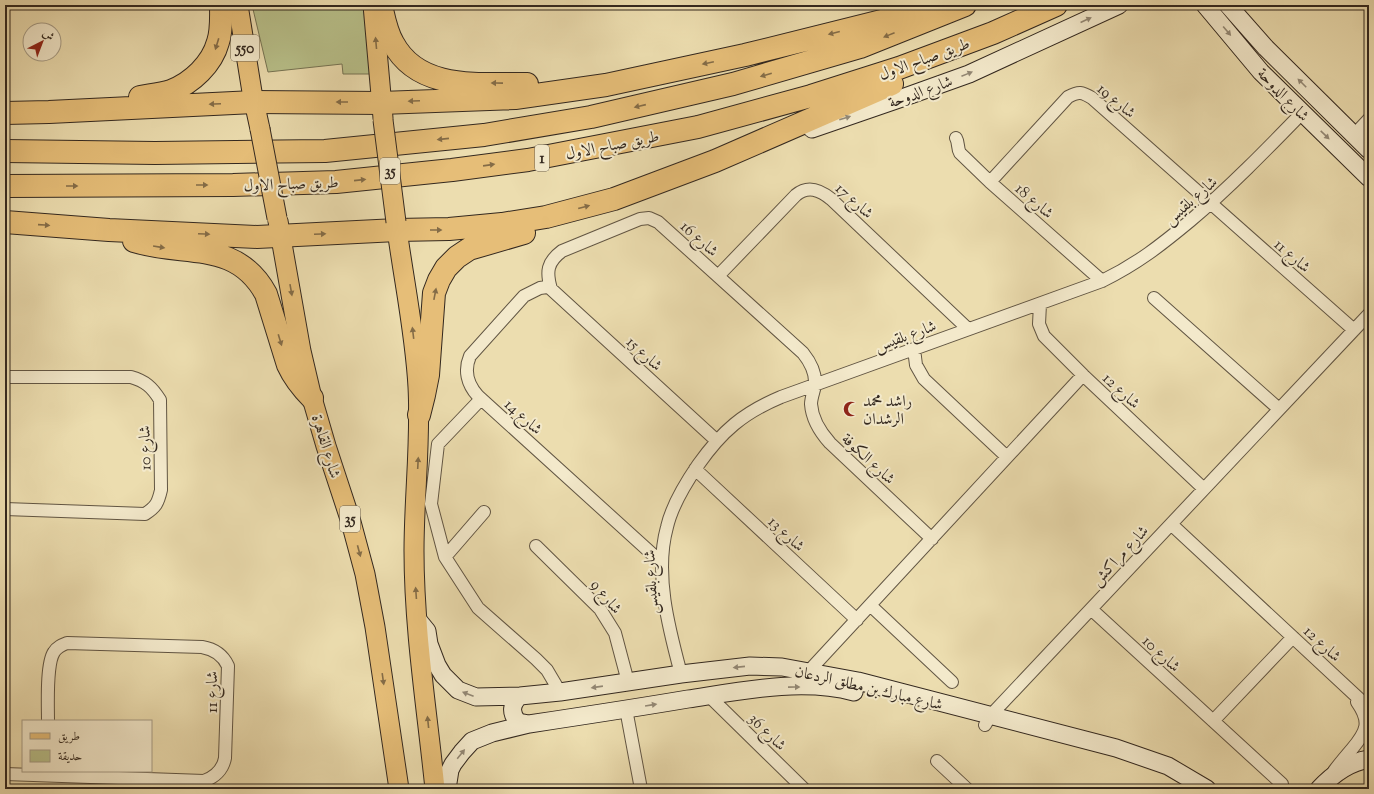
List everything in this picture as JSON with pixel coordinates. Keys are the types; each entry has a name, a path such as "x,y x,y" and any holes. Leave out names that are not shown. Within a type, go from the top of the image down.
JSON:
{"highway":[{"path":"49,112 157,94 172,90 184,84 204,68 215,51 221,31 221,5"},
{"path":"381,5 388,32 395,47 412,65 430,76 458,82 606,85"},
{"path":"5,113 254,102 382,111 515,98 606,85 745,55 922,11 954,5"},
{"name":"طريق صباح الاول","path":"5,152 155,153 325,151 484,135 591,117 733,84 860,47 965,5"},
{"name":"طريق صباح الاول","path":"5,186 234,185 336,182 452,170 528,160 698,127 811,96 899,68 993,33 1056,5"},
{"path":"5,222 109,230 257,236 279,227 397,226 449,229 477,227 546,217 614,198 715,161 875,90 948,61 993,33"},
{"path":"5,190 39,186"},
{"path":"419,415 428,375 434,293 446,268 457,257 469,249 524,233 536,226 546,217"},
{"path":"109,230 132,240 156,247 219,254 234,260 247,269 261,285 266,294 288,365 298,383 312,398"}],"main road":[{"name":"550","path":"238,5 254,102"},
{"path":"373,5 382,111"},
{"name":"شارع القاهرة","path":"254,102 279,227 301,351 312,398 351,522 365,574 375,627 399,789"},
{"name":"35","path":"382,111 412,329 418,386 419,448 414,550 418,620 435,789"}],"street":[{"name":"شارع الدوحة","path":"715,161 949,82 1120,5"},
{"name":"شارع الدوحة","path":"1205,5 1266,78 1368,176"},
{"name":"شارع الدوحة","path":"1228,5 1266,48 1369,150"},
{"path":"1249,57 1249,51 1257,44 1266,48"},
{"name":"شارع 19","path":"990,182 1068,97 1075,93 1083,93 1092,98 1210,204"},
{"name":"شارع بلقيس","path":"681,674 668,619 662,563 665,538 670,518 679,497 695,469 716,441 736,422 752,411 781,397 1102,281 1132,265 1150,254 1210,204 1234,182 1302,113"},
{"path":"1354,135 1369,119"},
{"name":"شارع 18","path":"956,138 960,153 990,182 1102,281"},
{"name":"شارع 17","path":"718,276 796,195 806,189 816,190 822,192 831,199 968,329"},
{"name":"شارع 11","path":"1210,204 1354,330"},
{"name":"شارع 16","path":"552,289 548,273 551,262 559,253 643,218 649,218 658,222 803,353 812,368 815,385"},
{"name":"شارع 14","path":"552,289 547,287 540,288 524,296 470,356 467,370 468,379 474,392 662,563"},
{"name":"شارع 15","path":"552,289 716,441"},
{"path":"1154,298 1279,409"},
{"name":"شارع 12","path":"1040,304 1039,321 1042,333 1083,375 1204,489"},
{"name":"شارع مراكش","path":"988,720 1369,314"},
{"path":"914,349 916,365 924,379 1007,457"},
{"path":"808,672 1083,375"},
{"name":"شارع 10","path":"5,377 131,377 142,381 154,390 160,400 161,490 159,500 154,508 145,514 5,509"},
{"name":"شارع الكوفة","path":"815,385 811,403 812,409 816,422 826,438 932,539"},
{"path":"481,398 438,444 431,504 445,557 478,608 547,670 560,692"},
{"name":"شارع 13","path":"695,469 857,620"},
{"path":"445,557 484,512"},
{"name":"شارع 12","path":"1171,524 1369,708"},
{"name":"شارع 9","path":"536,546 600,609 615,633 628,682"},
{"path":"870,606 952,682"},
{"name":"شارع 10","path":"1091,609 1282,784"},
{"name":"شارع مبارك بن مطلق الردعان","path":"418,620 427,631 429,644 437,665 443,675 458,690 476,697 520,696 560,692 681,674 750,666 782,667 852,680 988,720 1132,764 1158,774 1186,789"},
{"path":"1213,721 1293,636"},
{"name":"شارع 11","path":"5,774 46,773 204,781 213,777 221,768 225,758 228,666 220,655 211,649 202,646 67,643 55,650 50,662 48,720"},
{"path":"770,667 774,675 772,688"},
{"name":"شارع مبارك بن مطلق الردعان","path":"447,789 450,770 462,752 472,742 492,733 529,724 709,696 772,688 803,686 839,688 1133,753 1168,766 1207,789"},
{"name":"شارع 12","path":"1322,786 1361,738 1365,730 1366,720 1363,711 1348,687"},
{"path":"520,696 515,700 512,712 514,718 518,722 529,724"},
{"name":"شارع 36","path":"709,696 804,789"},
{"path":"626,709 641,789"},
{"path":"1322,786 1349,765 1369,759"},
{"path":"937,761 967,789"}],"green space":[{"path":"252,5 368,5 372,74 343,74 342,64 268,72"}],"place":[{"name":"راشد محمد الرشدان","path":"851,409"}]}
